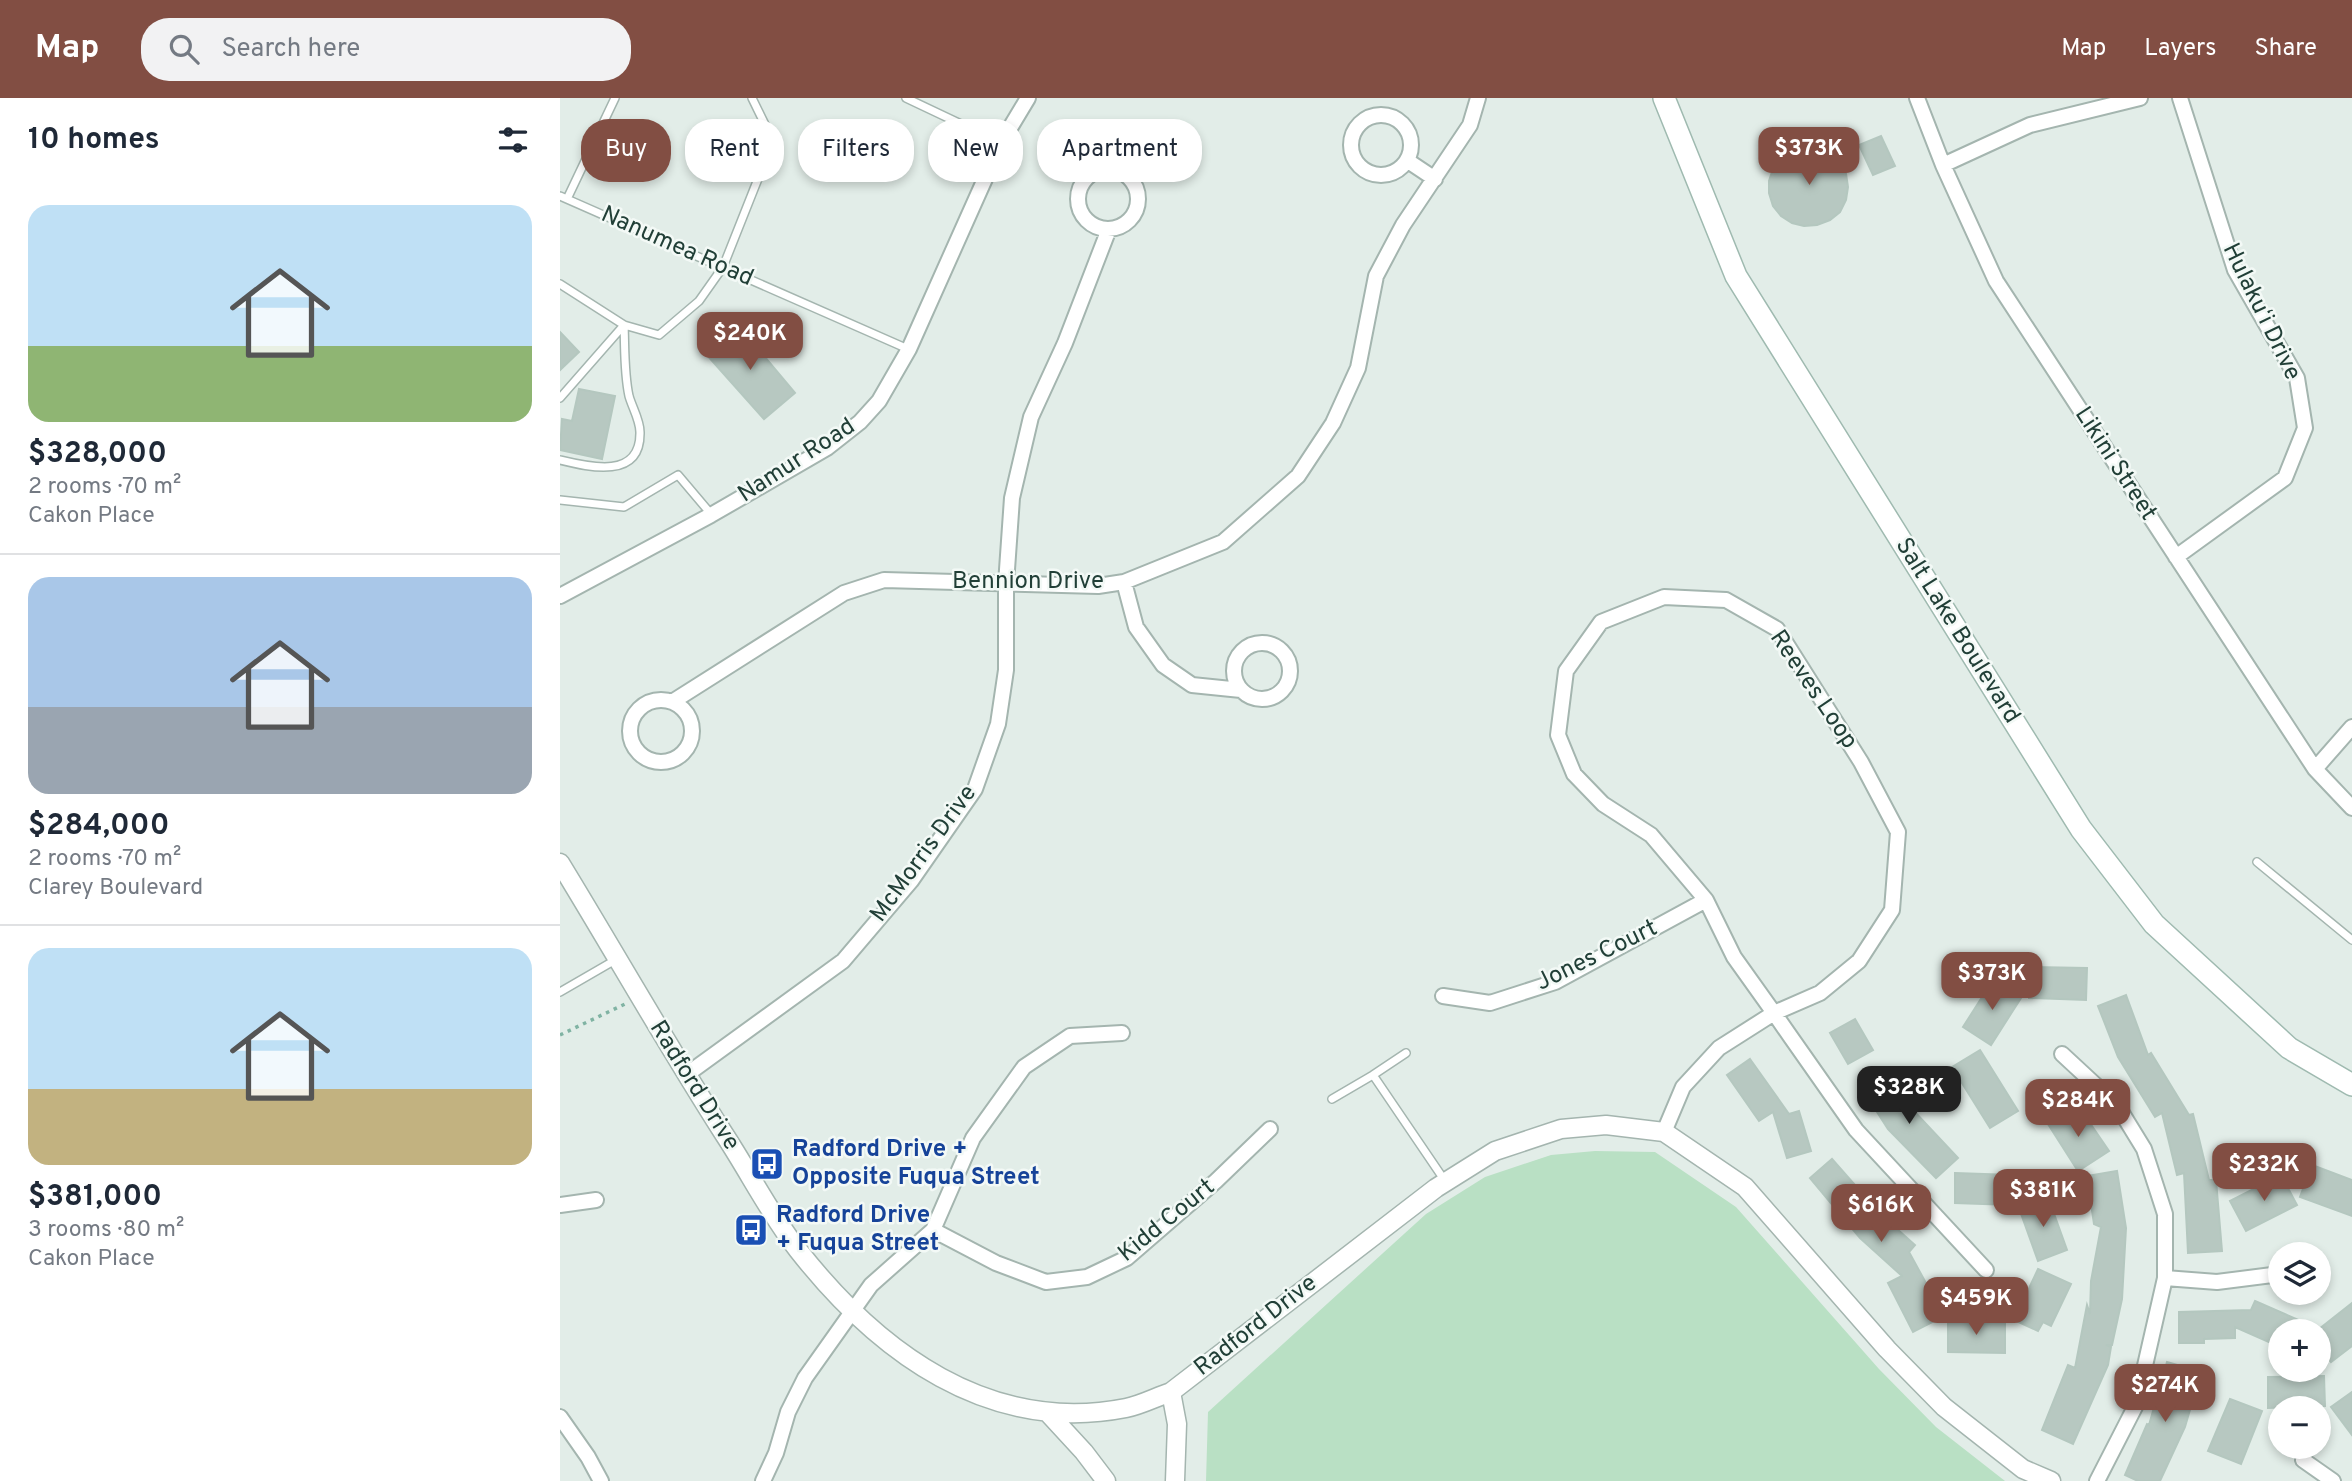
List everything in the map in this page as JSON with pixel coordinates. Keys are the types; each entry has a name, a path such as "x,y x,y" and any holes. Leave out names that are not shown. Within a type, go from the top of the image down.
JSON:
{"main road":[{"name":"Salt Lake Boulevard","path":"1664,98 1736,276 2081,829 2154,924 2289,1048 2352,1085"}],"street":[{"name":"Namur Road","path":"1016,119 1028,98"},
{"name":"Bennion Drive","path":"671,702 844,593 884,580 1098,586 1124,582 1223,542 1298,476 1333,423 1358,368 1376,276 1403,226 1470,125 1478,98"},
{"name":"Likini Street","path":"1917,98 1943,165 1996,281 2315,768 2352,808"},
{"path":"1943,165 2030,125 2140,98"},
{"name":"Hulakuʻi Drive","path":"2176,557 2284,478 2305,428 2297,378 2235,270 2180,98"},
{"path":"1384,115 1403,123 1412,141 1408,161 1401,168 1383,175 1364,170 1357,163 1351,145 1357,126 1374,116 1384,115"},
{"path":"1408,161 1435,179"},
{"path":"1110,169 1129,177 1135,185 1138,205 1134,215 1119,227 1109,229 1090,224 1083,217 1077,199 1079,189 1091,174 1110,169"},
{"name":"Namur Road","path":"560,596 828,448 860,422 879,401 909,349 984,182"},
{"name":"McMorris Drive","path":"686,1074 843,961 911,881 975,789 998,724 1006,670 1006,584 1012,498 1031,417 1065,343 1109,229"},
{"path":"1124,582 1136,627 1163,665 1192,685 1241,690 1257,699 1267,699 1277,695 1289,681 1291,671 1284,652 1277,646 1260,642 1243,649 1237,657 1234,674 1241,690"},
{"name":"Reeves Loop","path":"1664,1132 1683,1087 1719,1048 1774,1013 1820,993 1859,961 1892,910 1898,832 1861,762 1777,629 1726,600 1664,597 1601,622 1566,671 1558,735 1574,774 1603,804 1651,835 1706,900 1734,957 1774,1013"},
{"path":"662,700 671,702 681,707 692,725 688,746 672,760 651,760 635,747 632,720 644,705 662,700"},
{"path":"2315,768 2352,727"},
{"name":"Radford Drive","path":"560,863 686,1074 797,1249 852,1313 918,1366 976,1396 1049,1414 1128,1408 1171,1392 1445,1182 1495,1151 1561,1129 1606,1125 1664,1132 1745,1187 1887,1349 1944,1407 2022,1475 2051,1481"},
{"name":"Jones Court","path":"1443,996 1490,1003 1555,982 1706,900"},
{"path":"1774,1013 1856,1130 1986,1270"},
{"path":"763,1481 776,1453 788,1412 805,1378 871,1285 933,1230 973,1138 1024,1067 1070,1036 1122,1033"},
{"path":"2062,1054 2117,1105 2144,1149 2165,1214 2165,1278 2136,1405 2097,1481"},
{"name":"Kidd Court","path":"933,1230 996,1263 1046,1282 1087,1277 1127,1258 1216,1181 1270,1129"},
{"path":"560,1205 596,1200"},
{"path":"2165,1278 2217,1282 2268,1276"},
{"path":"1171,1392 1177,1424 1175,1481"},
{"path":"1049,1414 1106,1481"},
{"path":"560,1417 601,1481"},
{"path":"2303,1460 2333,1481"}],"lane":[{"path":"564,198 615,98"},
{"path":"560,284 624,325 659,335 699,301 723,267 773,141 752,98"},
{"path":"906,98 949,119"},
{"name":"Nanumea Road","path":"564,198 909,349"},
{"path":"560,398 624,325"},
{"path":"560,460 595,468 610,468 625,463 638,448 640,430 629,394 624,325"},
{"path":"560,499 624,507 678,475 711,515"},
{"path":"2257,862 2352,940"},
{"path":"560,992 618,958"},
{"path":"1332,1099 1406,1053"},
{"path":"1373,1075 1445,1182"}],"path":[{"path":"560,1035 639,997"}],"green space":[{"path":"1595,1151 1655,1152 1736,1207 1879,1369 1936,1427 2005,1481 1206,1481 1208,1412 1426,1214 1485,1177 1551,1155"}],"building":[{"path":"1881,136 1895,166 1873,175 1859,145"},
{"path":"1817,148 1830,153 1845,167 1848,187 1846,200 1840,212 1817,225 1792,223 1781,216 1773,206 1769,193 1773,169 1791,151"},
{"path":"738,325 795,393 764,419 706,354"},
{"path":"560,332 579,352 560,370"},
{"path":"579,389 615,396 602,459 560,450 562,419 572,421"},
{"path":"2030,967 2087,968 2086,1000 2029,998"},
{"path":"1993,980 2021,998 1991,1045 1963,1027"},
{"path":"2126,995 2148,1055 2151,1053 2189,1115 2193,1114 2209,1180 2216,1180 2222,1251 2188,1253 2184,1173 2177,1175 2162,1113 2155,1117 2118,1057 2098,1006"},
{"path":"1855,1019 1873,1050 1848,1064 1830,1033"},
{"path":"1980,1050 2018,1111 1990,1128 1952,1067"},
{"path":"1750,1059 1789,1114 1799,1111 1811,1151 1787,1158 1773,1112 1759,1121 1727,1075"},
{"path":"1890,1073 1912,1109 1958,1158 1936,1178 1888,1129 1863,1090"},
{"path":"2072,1108 2079,1120 2085,1116 2109,1151 2078,1171 2048,1124"},
{"path":"1832,1159 1869,1201 1867,1202 1915,1245 1909,1252 1944,1316 1913,1332 1888,1283 1902,1276 1860,1238 1810,1178"},
{"path":"2312,1165 2352,1180 2352,1216 2300,1197"},
{"path":"2117,1171 2126,1228 2122,1299 2112,1345 2106,1345 2111,1347 2108,1365 2073,1444 2042,1430 2068,1365 2075,1368 2087,1305 2090,1314 2091,1281 2101,1227 2094,1224 2087,1176"},
{"path":"1955,1173 2012,1175 2011,1205 1955,1203"},
{"path":"2281,1175 2297,1205 2246,1231 2230,1201"},
{"path":"2048,1197 2067,1250 2038,1261 2019,1208"},
{"path":"2038,1269 2071,1284 2051,1326 2043,1322 2038,1331 2014,1320"},
{"path":"2255,1301 2296,1319 2268,1319 2268,1342 2235,1327 2235,1338 2204,1339 2204,1343 2179,1343 2179,1312 2251,1310"},
{"path":"2352,1303 2352,1346 2331,1362 2331,1320"},
{"path":"1948,1321 2005,1322 2005,1353 1948,1352"},
{"path":"2167,1362 2201,1372 2185,1427 2160,1481 2138,1481 2125,1475 2147,1424 2149,1425"},
{"path":"2268,1382 2324,1382 2325,1396 2268,1396"},
{"path":"2352,1392 2352,1435 2331,1407"},
{"path":"2230,1399 2262,1411 2241,1464 2208,1451"}],"place":[{"name":"Radford Drive + Opposite Fuqua Street","path":"767,1164"},
{"name":"Radford Drive + Fuqua Street","path":"751,1230"}]}
